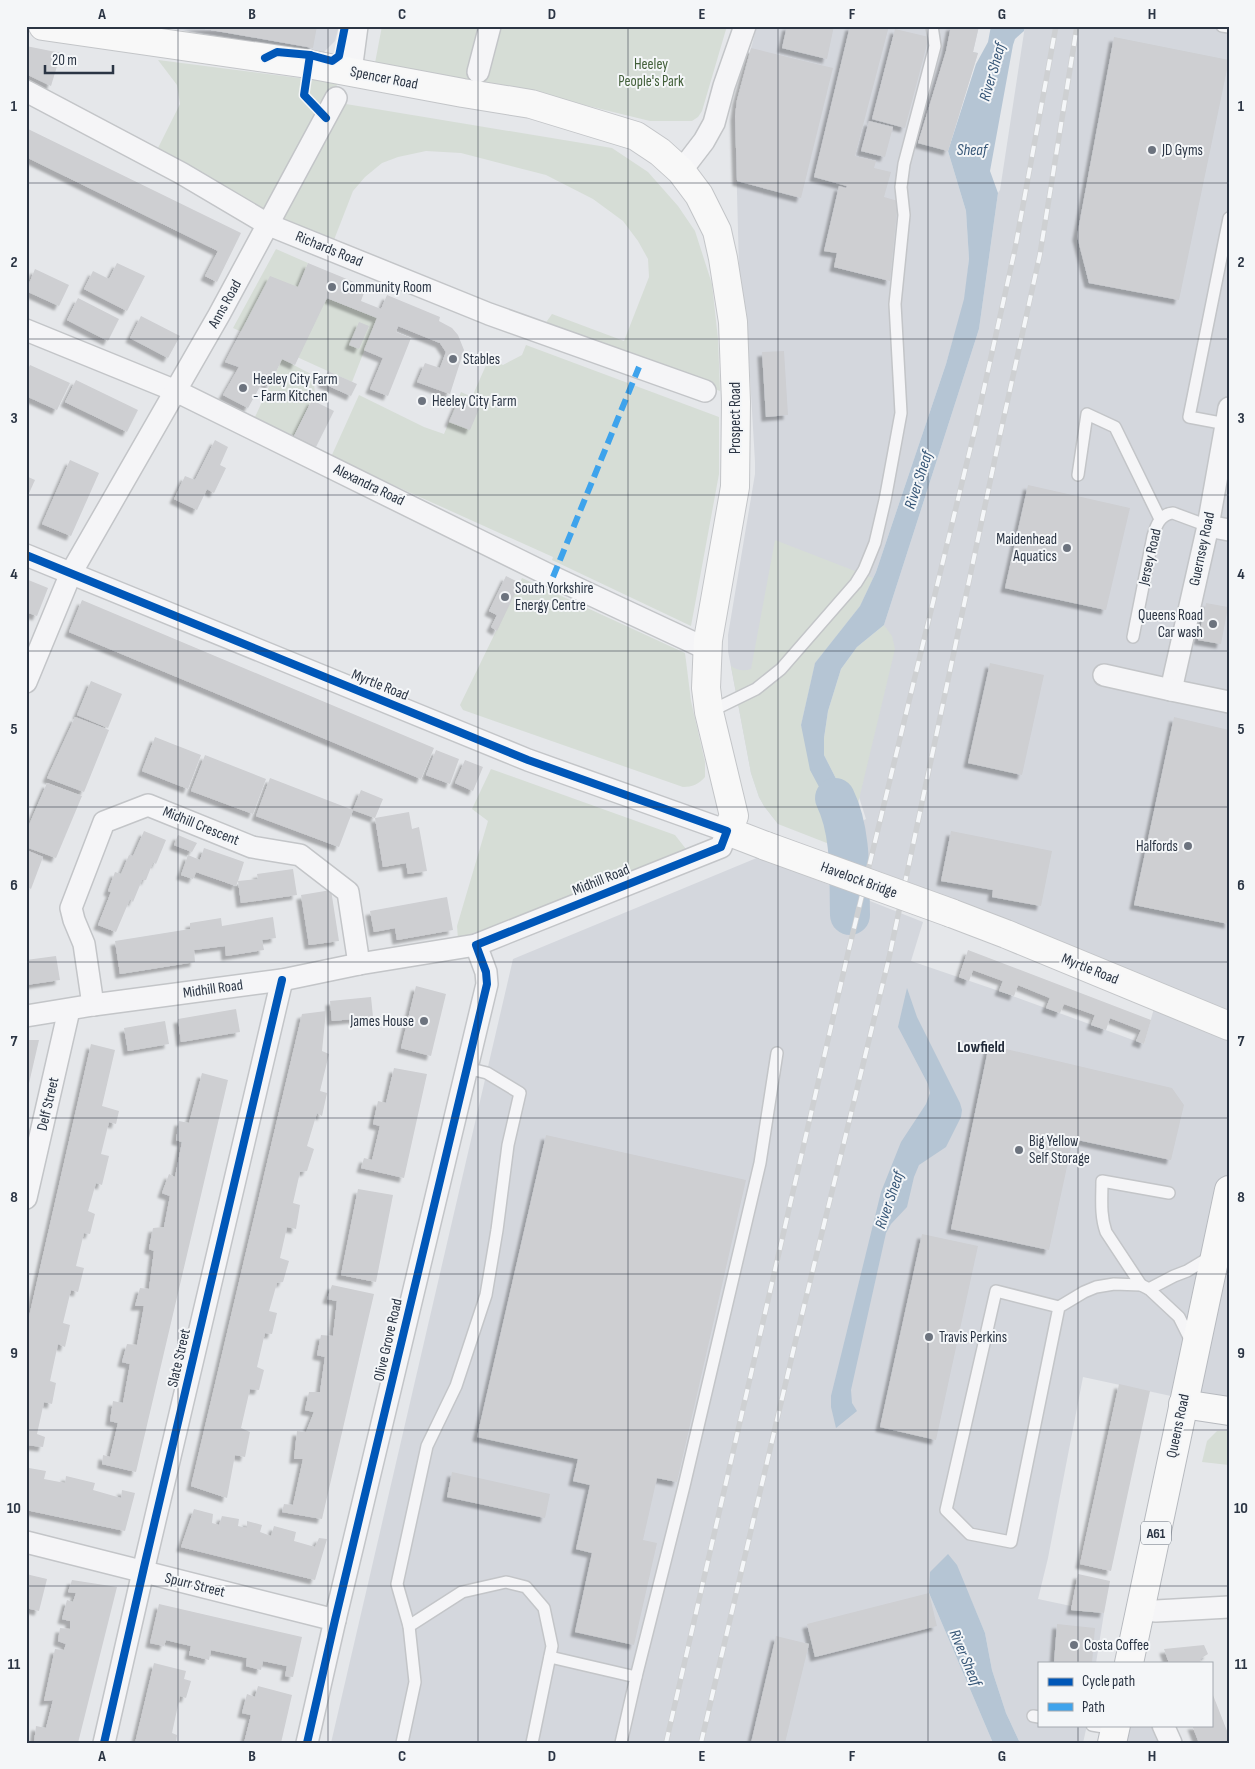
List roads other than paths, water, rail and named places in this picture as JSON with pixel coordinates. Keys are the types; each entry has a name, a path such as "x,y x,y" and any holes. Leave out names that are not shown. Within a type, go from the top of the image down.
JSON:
{"main road":[{"name":"Spencer Road","path":"43,26 352,71 463,93 531,104 636,136 660,152 681,171"},
{"name":"Prospect Road","path":"681,171 699,195 717,231 733,322 736,402 735,487 707,649 706,688 709,712 734,816 727,831"},
{"name":"Myrtle Road","path":"727,831 766,846"},
{"name":"Havelock Bridge","path":"766,846 951,913"},
{"name":"Myrtle Road","path":"951,913 1229,1026"},
{"name":"Queens Road","path":"1129,1662 1229,1190"},
{"path":"1183,1404 1229,1412"}],"street":[{"path":"352,71 358,26"},
{"path":"478,72 490,26"},
{"path":"681,171 704,141 714,123 724,86 745,26"},
{"name":"Richards Road","path":"26,91 181,173 269,225 489,314 705,391"},
{"name":"Anns Road","path":"26,682 71,573 269,225 336,98"},
{"name":"Alexandra Road","path":"26,330 176,391 553,577 707,649"},
{"name":"Guernsey Road","path":"1171,690 1219,528 1219,456 1227,416"},
{"name":"Myrtle Road","path":"26,555 528,760 727,831"},
{"path":"1104,675 1229,702"},
{"name":"Midhill Crescent","path":"93,1005 84,944 71,908 104,822 148,805 252,847 300,855 348,892 360,964"},
{"name":"Midhill Road","path":"26,1016 93,1005 282,980 360,964 476,945 721,847 727,831"},
{"name":"Olive Grove Road","path":"307,1743 487,984 486,972 476,945"},
{"name":"Slate Street","path":"104,1743 282,980"},
{"name":"Delf Street","path":"26,1198 70,1010"},
{"name":"Spurr Street","path":"26,1542 335,1620"},
{"path":"1140,1610 1156,1611 1229,1607"},
{"path":"1163,1726 1171,1743"}],"lane":[{"path":"709,712 756,689 781,669 856,583 864,570 875,543 901,413 895,304 904,215 900,187 904,164 935,46 932,26"},
{"path":"1222,26 1229,27"},
{"path":"1227,416 1189,417 1229,218"},
{"path":"1078,475 1087,414 1115,427 1160,519"},
{"name":"Jersey Road","path":"1133,637 1153,536 1160,519 1169,513 1173,513 1219,528"},
{"path":"622,1743 636,1676 684,1486 760,1163 777,1053"},
{"path":"402,1743 415,1682 409,1626 397,1584 427,1446 456,1386 486,1295 508,1145 520,1093 487,1073 467,1068"},
{"path":"1169,1194 1102,1181 1101,1216 1106,1232 1145,1287 1179,1317 1195,1349"},
{"path":"1060,1306 1011,1542 970,1534 946,1510 996,1291 1060,1306 1096,1287 1114,1284 1145,1287 1187,1271 1215,1254"},
{"path":"409,1626 462,1592 506,1582 526,1588 544,1608 552,1646 532,1743"},
{"path":"550,1657 636,1676"}],"water":[{"name":"Sheaf","path":"991,26 1025,26 1024,31 1015,39 1013,45 990,171 998,193 979,329 884,625 857,647 841,669 828,711 824,738 824,755 855,816 856,854 837,847 834,815 810,770 801,725 815,663 860,606 876,572 946,364 964,299 969,259 966,211 948,151 976,64 988,42"},
{"path":"907,988 917,1017 960,1103 961,1117 946,1147 919,1165 914,1177 907,1207 891,1224 886,1233 851,1390 852,1403 857,1411 836,1428 831,1407 831,1396 881,1192 901,1142 926,1104 930,1093 928,1084 898,1027"},
{"path":"948,1554 957,1565 985,1633 992,1670 1006,1713 1020,1743 993,1743 929,1593 930,1572"}],"waterway":[{"name":"River Sheaf","path":"835,798 844,826 849,855 850,915"}],"railway":[{"path":"666,1743 848,953 975,429 1015,249 1056,26"},
{"path":"701,1743 796,1339 889,958 1040,254 1077,26"}],"place":[{"name":"JD Gyms","path":"1152,150"},
{"name":"Community Room","path":"332,287"},
{"name":"Stables","path":"453,359"},
{"name":"Heeley City Farm - Farm Kitchen","path":"243,388"},
{"name":"Heeley City Farm","path":"422,401"},
{"name":"Maidenhead Aquatics","path":"1067,548"},
{"name":"South Yorkshire Energy Centre","path":"505,597"},
{"name":"Queens Road Car wash","path":"1213,624"},
{"name":"Halfords","path":"1188,846"},
{"name":"James House","path":"424,1021"},
{"name":"Big Yellow Self Storage","path":"1019,1150"},
{"name":"Travis Perkins","path":"929,1337"},
{"name":"Costa Coffee","path":"1074,1645"}],"district":[{"name":"Lowfield","path":"981,1047"}],"park label":[{"name":"Heeley People's Park","path":"651,72"}]}
